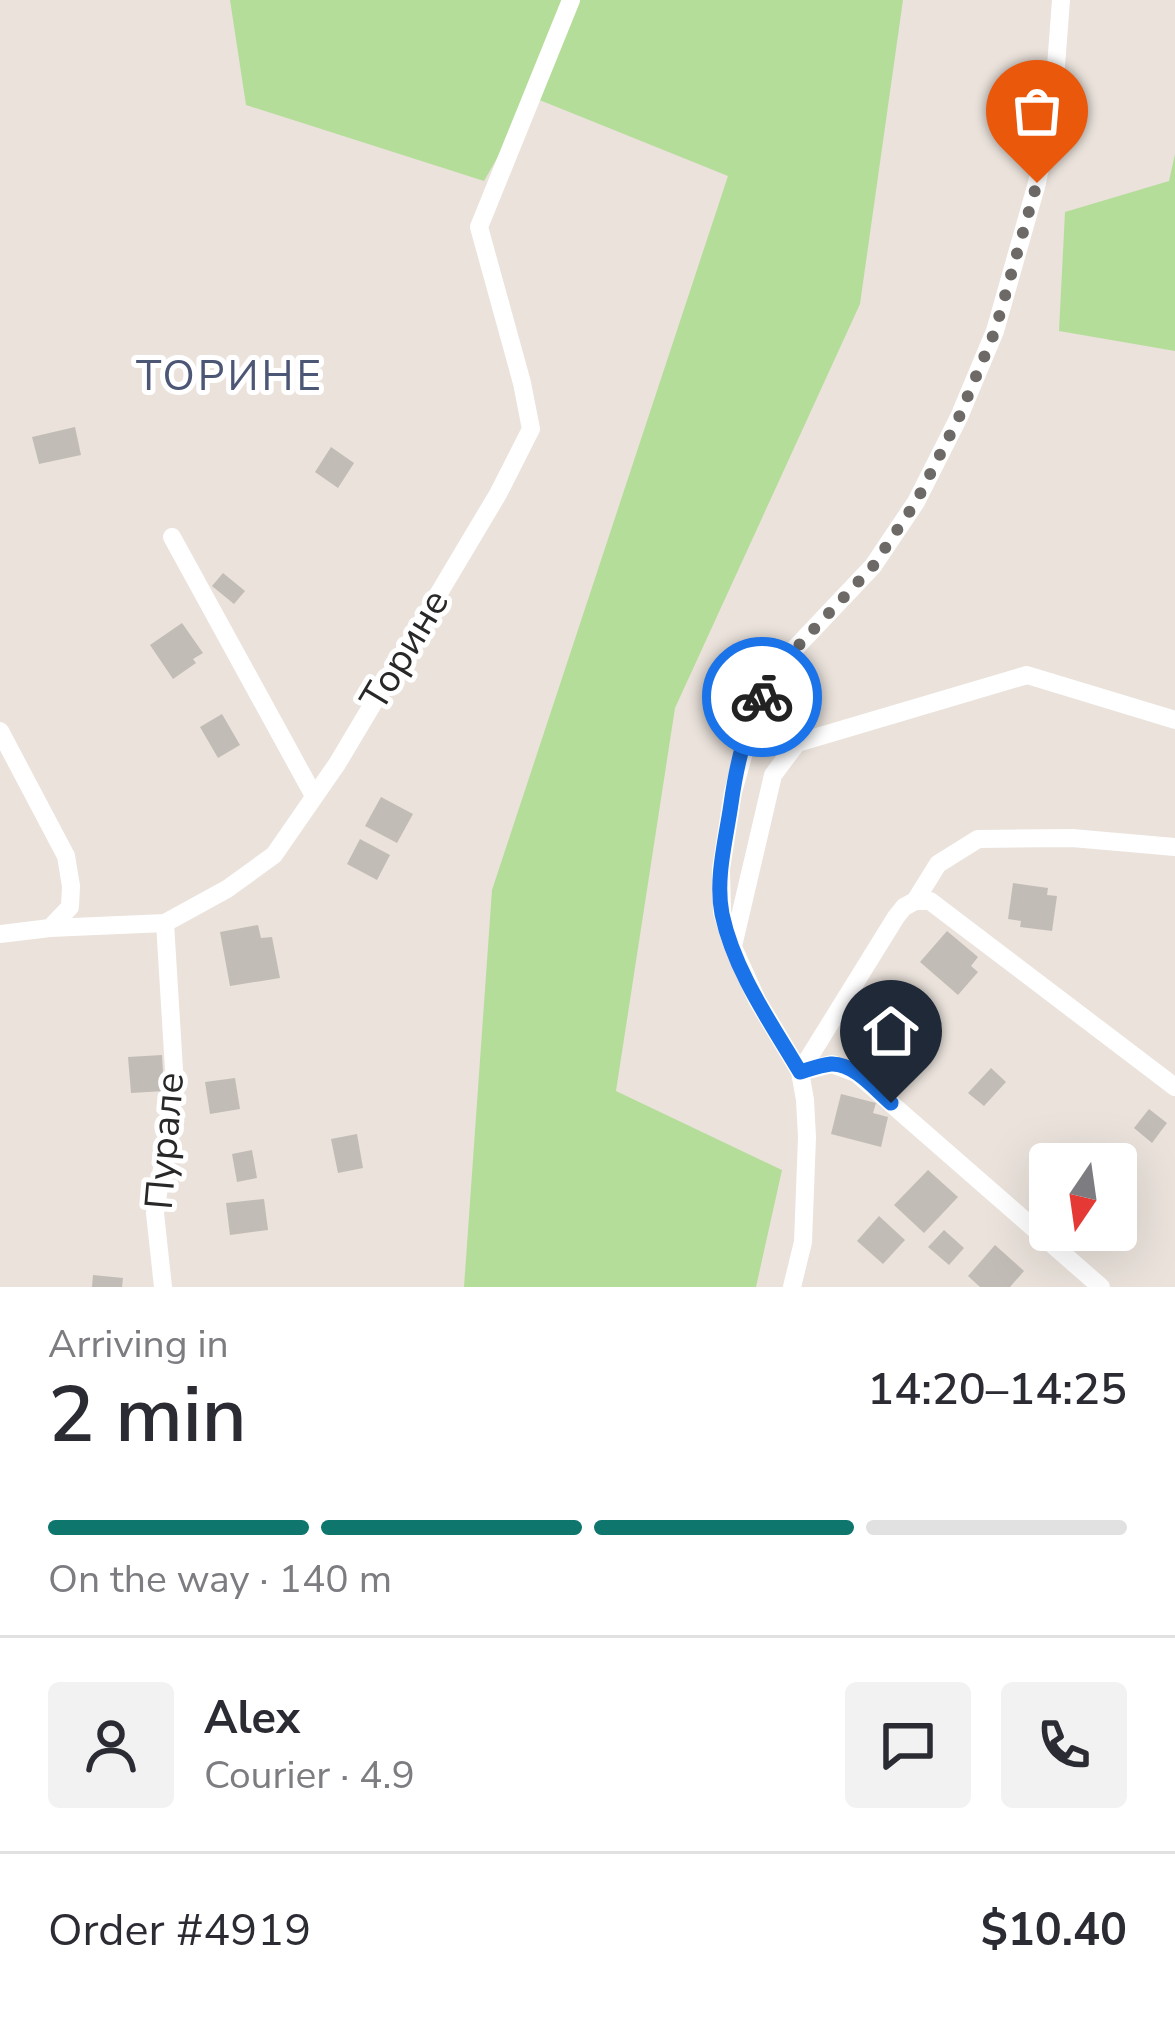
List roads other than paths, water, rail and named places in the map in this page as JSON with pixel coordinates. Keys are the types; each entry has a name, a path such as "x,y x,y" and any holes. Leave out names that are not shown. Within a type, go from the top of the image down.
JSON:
{"street":[{"name":"Торине","path":"50,928 165,923 227,889 274,855 337,764 498,494 531,429 479,226 571,0"},
{"path":"792,1287 803,1242 807,1179 800,1072 757,1000 722,912 721,869 733,792 756,709 784,661 873,566 916,502 995,331 1037,183 1054,93 1061,0"},
{"path":"172,536 314,796"},
{"path":"733,947 773,775 797,743 1027,675 1175,720"},
{"path":"0,934 50,928 70,907 71,886 66,856 2,739"},
{"path":"915,901 938,864 978,839 1072,838 1175,847"},
{"path":"800,1072 896,917 915,901 929,901 1175,1087"},
{"name":"Пурале","path":"163,1287 155,1213 175,1086 165,923"},
{"path":"800,1072 832,1064 856,1072 1100,1287"}],"district":[{"name":"ТОРИНЕ","path":"230,376"}]}
